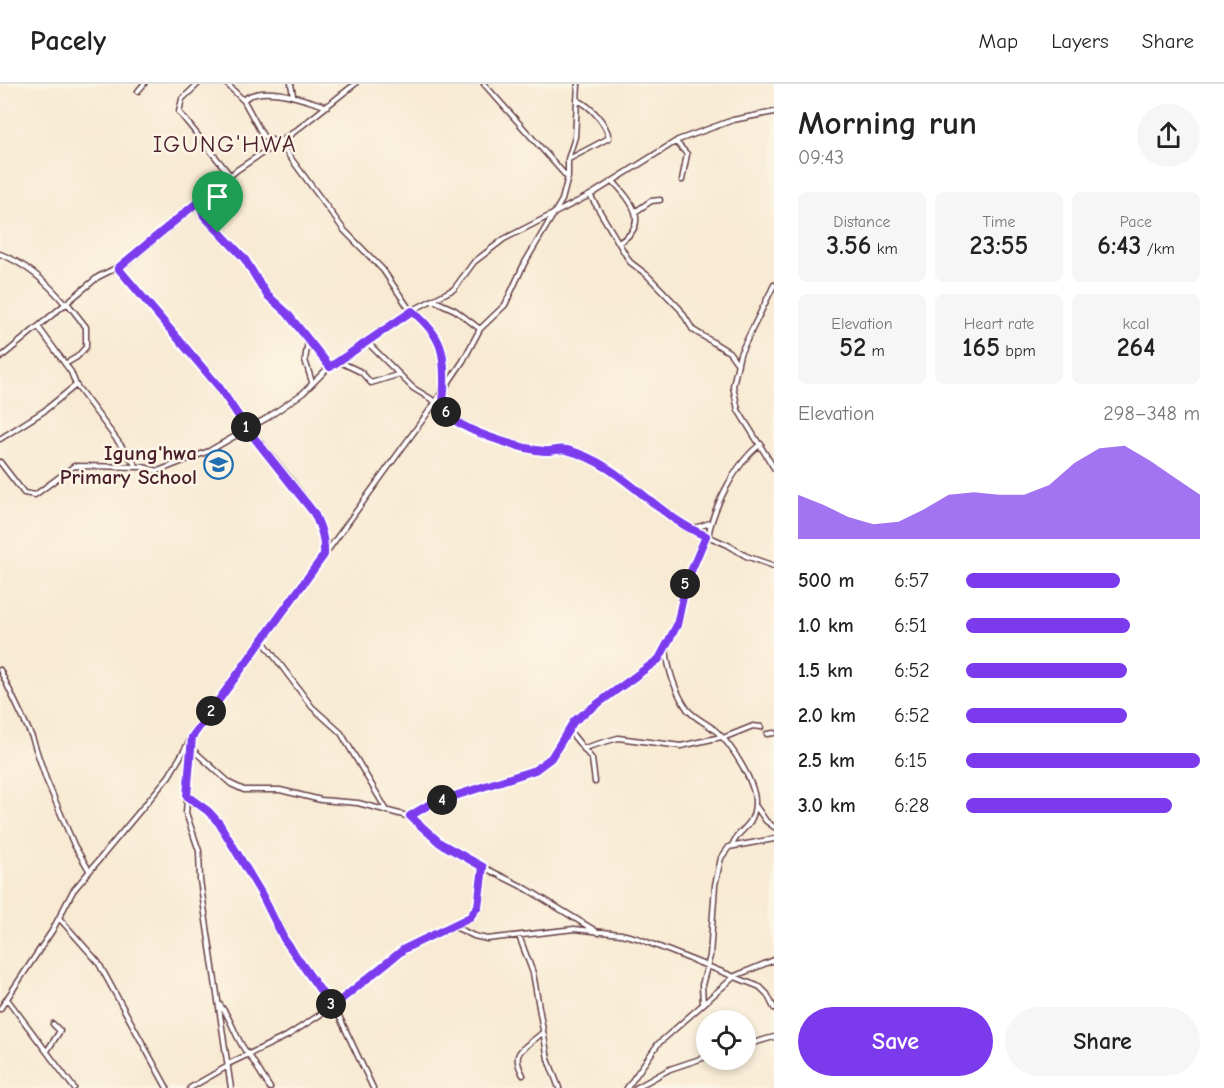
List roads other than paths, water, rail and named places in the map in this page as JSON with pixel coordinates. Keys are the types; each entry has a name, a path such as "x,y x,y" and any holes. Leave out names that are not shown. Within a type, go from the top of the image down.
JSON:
{"street":[{"path":"138,91 144,84"},
{"path":"198,84 182,99 180,114 231,176"},
{"path":"227,84 243,100 263,136 277,142 344,230 383,270 412,311 427,323 441,345 446,362 444,387 446,412 473,430 542,451 568,450 607,467 628,481 654,504 691,529 728,545 746,556 774,566"},
{"path":"291,84 293,95"},
{"path":"0,358 67,305 98,277 118,268 211,191 355,84"},
{"path":"484,84 568,177"},
{"path":"0,1009 59,918 73,891 169,776 192,737 435,402 463,361 480,329 505,305 566,190 568,159 575,137 578,84"},
{"path":"243,100 258,87 273,88 326,106"},
{"path":"568,159 609,138 607,130 594,112 577,100"},
{"path":"1,465 24,493 30,495 40,492 74,466 137,467 162,470 209,451 249,429 298,397 330,367 412,311 459,286 474,262 504,239 590,195 675,141 733,120 774,112"},
{"path":"675,141 687,154 682,180"},
{"path":"613,181 635,212 634,229 620,242"},
{"path":"211,191 220,202"},
{"path":"590,195 630,262 647,275 680,309 690,328 729,352 737,363"},
{"path":"635,212 651,201 660,200"},
{"path":"199,201 204,216 244,258 267,295 283,309 330,367"},
{"path":"0,254 29,269 49,286 86,327 86,347 77,357 65,364"},
{"path":"118,268 219,387 314,513 324,536 324,555"},
{"path":"774,285 737,363 733,386 735,401 774,468"},
{"path":"433,300 455,310 480,329"},
{"path":"39,328 65,364 75,384 137,467"},
{"path":"308,340 305,360 312,382"},
{"path":"367,342 415,390 435,402"},
{"path":"338,361 361,372 371,383 398,374"},
{"path":"0,439 61,398 75,384"},
{"path":"410,816 430,804 535,770 551,758 568,729 579,716 652,665 666,648 677,625 686,583 740,462 761,444"},
{"path":"691,529 711,523"},
{"path":"262,640 312,707 345,738 386,810"},
{"path":"666,648 667,664 687,708 722,737 741,764 753,789 755,804 751,824 738,836 732,846"},
{"path":"0,670 32,737 74,845 89,870"},
{"path":"584,748 618,738 681,746 722,737 753,726 762,727"},
{"path":"568,729 592,759 595,782"},
{"path":"767,735 774,733"},
{"path":"192,737 187,796 188,822 199,852 200,880 231,1088"},
{"path":"192,749 231,784 244,790 280,790 321,800 358,803 410,816 440,843 536,893 598,933"},
{"path":"187,796 208,811 219,823 261,893 284,939 332,1007 350,1038 373,1088"},
{"path":"755,804 766,821 774,827"},
{"path":"703,1004 702,985 708,966 716,876 724,851 732,846 774,839"},
{"path":"190,1088 248,1053 287,1036 332,1007 404,949 451,925 465,921 476,912 483,867"},
{"path":"59,918 98,962 167,1088"},
{"path":"451,925 487,939 574,929 637,938 735,976 764,990 774,1008"},
{"path":"519,936 533,973 548,1059 559,1088"},
{"path":"627,1088 658,1044 735,976 774,960"},
{"path":"7,999 74,1088"},
{"path":"219,1004 226,1012 236,1039 248,1053 270,1088"},
{"path":"47,1051 60,1031 53,1024"},
{"path":"523,1075 516,1064 517,1056 543,1033"},
{"path":"756,1042 774,1037"},
{"path":"636,1088 670,1069 696,1060"}],"place":[{"name":"Igung'hwa Primary School","path":"218,465"}],"district":[{"name":"IGUNG'HWA","path":"225,144"}]}
